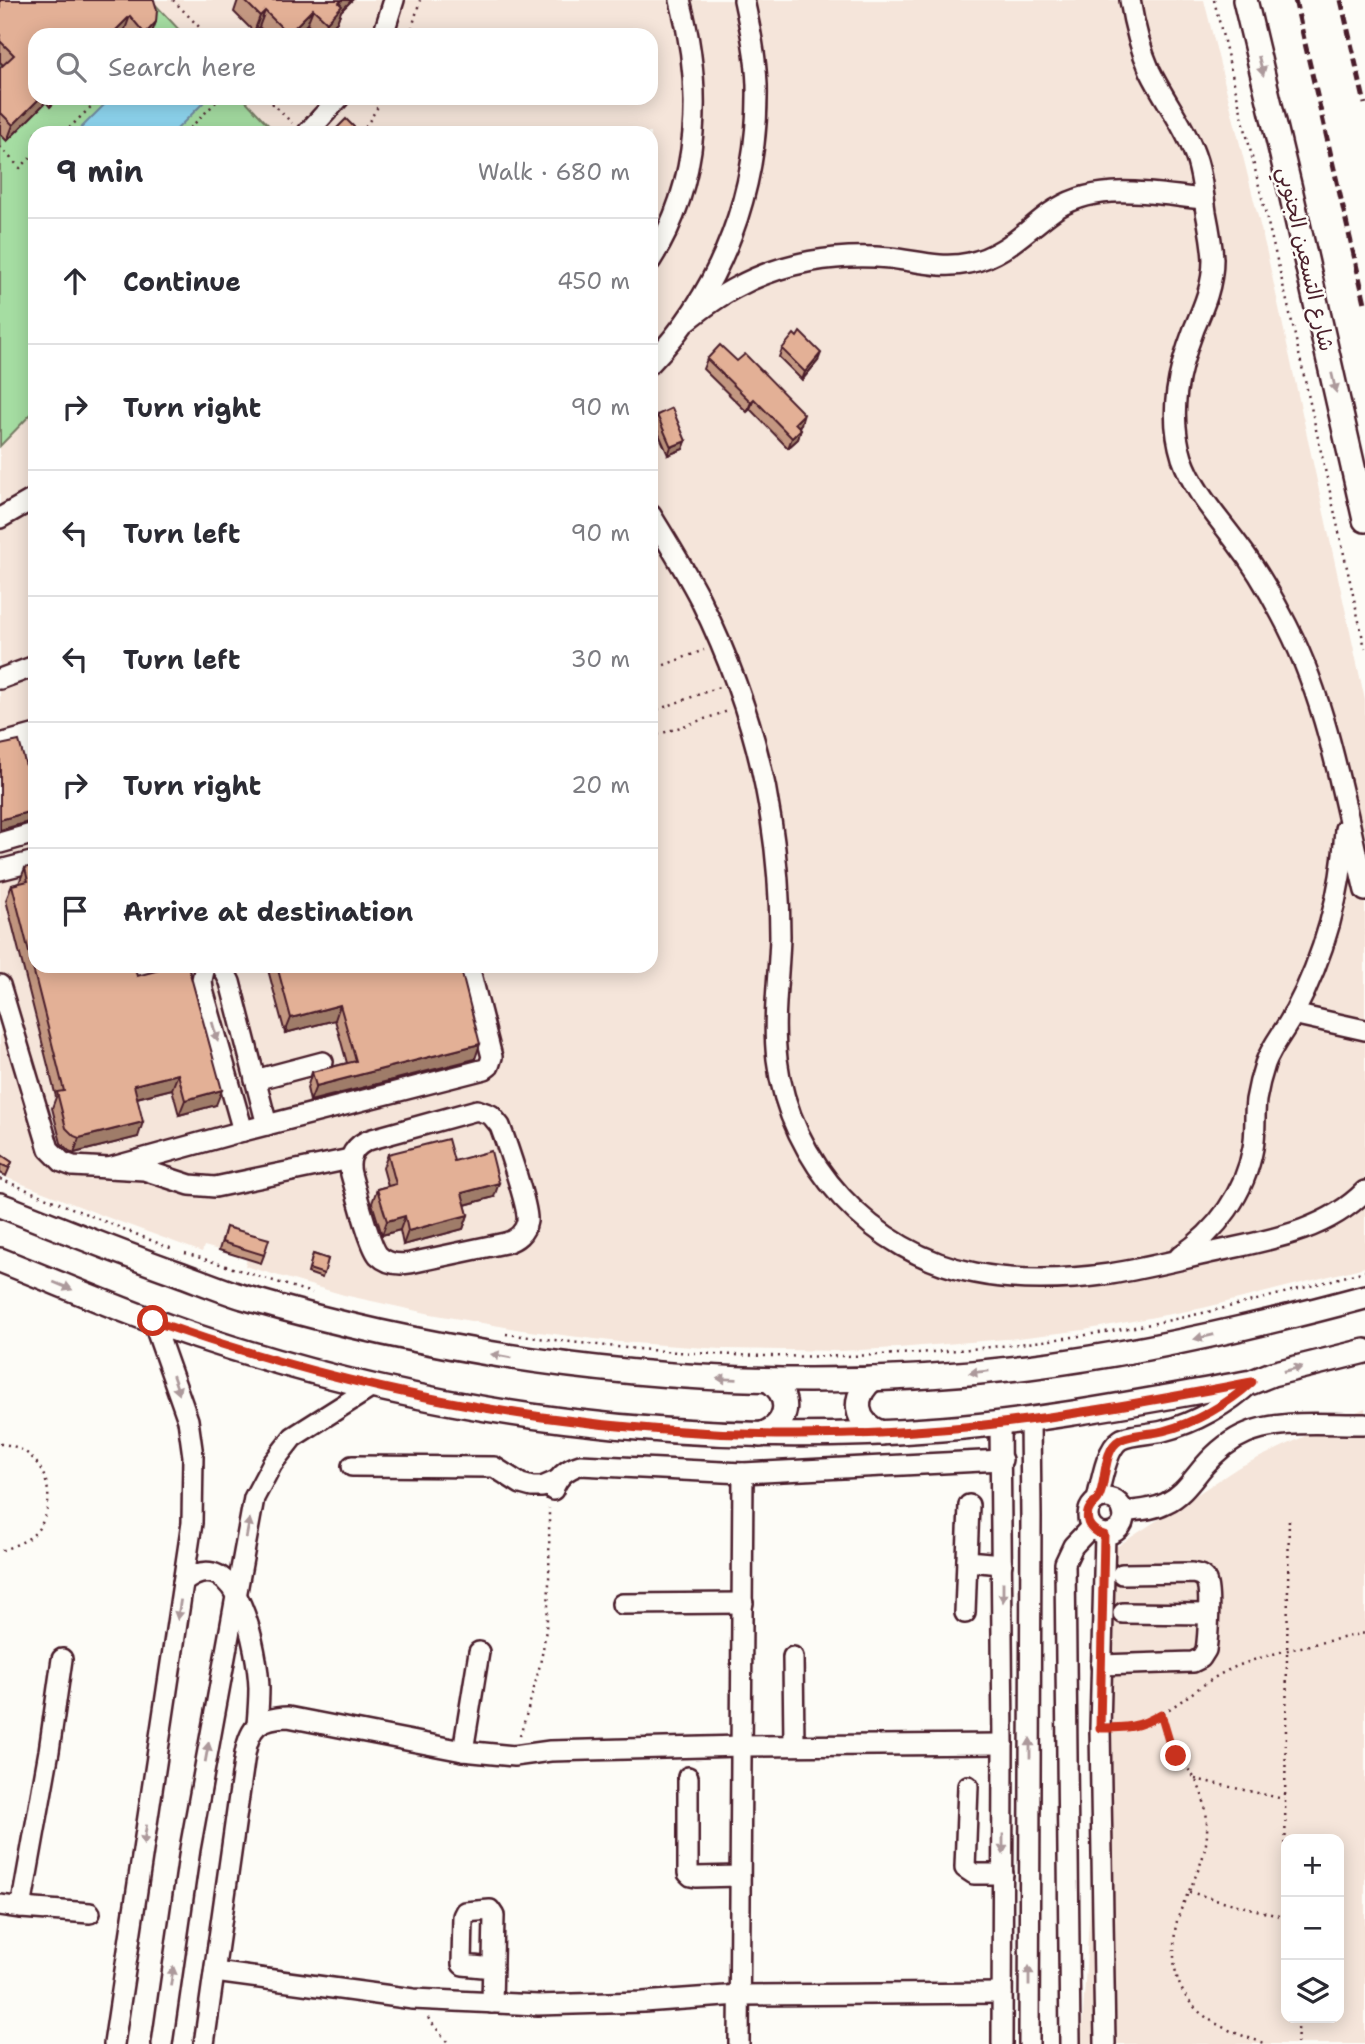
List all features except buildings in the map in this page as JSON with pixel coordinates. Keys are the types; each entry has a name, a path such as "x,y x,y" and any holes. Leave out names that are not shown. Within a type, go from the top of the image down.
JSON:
{"main road":[{"name":"شارع التسعين الجنوبي","path":"1245,0 1365,520"},
{"path":"0,1205 241,1296 390,1334 478,1352 578,1367 705,1378 873,1379 963,1374 1103,1356 1242,1328 1365,1297"},
{"path":"0,1260 153,1321 284,1364 372,1387 565,1422 695,1433 881,1433 1000,1424 1252,1382 1272,1374 1365,1351"},
{"path":"873,1379 861,1391 858,1409 866,1424 881,1433"},
{"path":"760,1435 776,1427 785,1411 782,1393 769,1380"}],"street":[{"path":"385,28 394,0"},
{"path":"658,246 680,196 694,131 694,64 680,0"},
{"path":"658,355 687,321 701,299 734,233 745,198 756,125 757,83 752,37 744,0"},
{"path":"1130,0 1133,23 1151,72 1194,150 1213,258 1212,280 1206,301 1179,372 1175,410 1182,458 1194,485 1261,579 1300,652 1315,690 1339,770 1365,891"},
{"path":"303,126 330,105"},
{"path":"687,321 718,298 751,280 785,267 856,257 892,258 948,266 989,257 1007,248 1065,204 1100,192 1118,191 1204,199"},
{"path":"723,258 738,275 751,280"},
{"path":"0,518 28,502"},
{"path":"658,527 699,598 720,644 744,706 764,785 778,876 780,934 775,1026 777,1060 784,1094 795,1126 811,1157 830,1185 853,1210 909,1250 940,1264 1006,1278 1080,1277 1132,1271 1304,1229 1332,1218 1365,1191"},
{"path":"0,679 28,669"},
{"path":"0,744 28,736"},
{"path":"1173,1261 1193,1247 1226,1213 1247,1171 1254,1147 1256,1100 1265,1063 1293,1014 1321,949 1332,915 1339,881 1346,811"},
{"path":"1,839 28,834"},
{"path":"0,870 28,863"},
{"path":"204,973 203,990 243,1131"},
{"path":"226,973 267,1125"},
{"path":"109,1168 485,1069 491,1062 491,1052 471,973"},
{"path":"0,985 49,1149 54,1157 62,1162 73,1166 144,1170 190,1185 215,1187 350,1159"},
{"path":"1293,1014 1365,1030"},
{"path":"256,1080 323,1062"},
{"path":"470,1111 484,1112 496,1119 500,1126 527,1214 527,1222 520,1236 505,1243 399,1265 389,1262 379,1255 373,1245 351,1174 350,1159 364,1141 470,1111"},
{"path":"114,2044 192,1523 193,1457 188,1420 153,1321"},
{"path":"1105,2044 1098,1531 1088,1521 1089,1509 1097,1500 1108,1458 1121,1440 1171,1429 1188,1422 1240,1393 1252,1382"},
{"path":"162,2044 190,1849 254,1498 272,1464 293,1437 372,1387"},
{"path":"1029,2044 1030,1420"},
{"path":"1000,1424 1002,2044"},
{"path":"1123,1511 1156,1507 1169,1502 1189,1486 1213,1456 1247,1433 1274,1426 1365,1424"},
{"path":"352,1466 494,1467 521,1484 542,1488 555,1485 565,1472 580,1465 743,1473 1002,1460"},
{"path":"738,2044 743,1473"},
{"path":"1070,2044 1065,1563 1073,1546 1098,1531 1116,1532 1123,1523 1121,1506 1110,1499 1097,1500"},
{"path":"965,1613 969,1505"},
{"path":"1002,1518 1031,1517"},
{"path":"967,1561 1002,1564"},
{"path":"183,1583 197,1574 213,1573 228,1581 236,1595 255,1655 259,1690 257,1725"},
{"path":"1101,1665 1193,1662 1201,1658 1206,1650 1207,1582 1198,1574 1122,1574"},
{"path":"622,1604 743,1603"},
{"path":"1122,1613 1208,1614"},
{"path":"463,1751 479,1652"},
{"path":"793,1657 794,1745"},
{"path":"21,1908 49,1751 62,1659"},
{"path":"204,2044 248,1738 257,1725 268,1719 288,1717 463,1751 514,1756 550,1751 741,1746 1003,1744"},
{"path":"688,1777 688,1873 696,1877 740,1876"},
{"path":"968,1787 965,1868 974,1874 1003,1874"},
{"path":"0,1905 90,1913"},
{"path":"492,2003 494,1968"},
{"path":"215,1972 413,1999 538,2005 643,2002 739,1995 1002,1993"}],"path":[{"path":"173,0 200,28"},
{"path":"412,28 420,0"},
{"path":"1214,0 1285,291 1365,648"},
{"path":"71,126 93,105"},
{"path":"192,126 213,105"},
{"path":"275,105 298,126"},
{"path":"366,126 379,105"},
{"path":"0,147 20,168 28,160"},
{"path":"658,667 720,644"},
{"path":"658,709 735,681"},
{"path":"658,735 744,706"},
{"path":"0,1179 177,1250 242,1273 321,1296"},
{"path":"500,1333 697,1354 825,1356 938,1351 1060,1339 1125,1329 1253,1301 1365,1271"},
{"path":"0,1444 4,1443 26,1452 42,1469 49,1491 46,1514 34,1534 0,1551"},
{"path":"514,1756 537,1681 544,1643 548,1605 549,1506 555,1485"},
{"path":"1285,1834 1289,1516"},
{"path":"1100,1728 1128,1728 1144,1723 1234,1667 1287,1651 1365,1633"},
{"path":"1161,1714 1173,1750 1195,1779 1206,1814 1207,1841 1204,1856 1177,1920 1174,1946 1176,1974 1182,1991 1195,2008 1213,2022 1234,2033 1268,2044"},
{"path":"1195,1779 1285,1799"},
{"path":"1189,1892 1281,1917"},
{"path":"413,1999 449,2044"},
{"path":"1297,2044 1299,2023"}],"shaded area":[{"path":"0,0 1204,0 1267,253 1365,700 1365,1267 1203,1308 1084,1330 1018,1338 840,1351 722,1349 619,1342 522,1330 431,1314 344,1295 245,1266 247,1258 204,1246 202,1252 0,1175"},
{"path":"1365,1408 1365,2044 1081,2044 1113,1549 1239,1467"}],"green space":[{"path":"0,0 151,0 177,28 28,28 28,105 250,105 269,126 28,126 28,417 0,446"}],"water":[{"path":"104,105 201,105 180,126 83,126"}],"railway":[{"path":"1295,0 1365,303"},
{"path":"1341,0 1365,104"}],"route":[{"path":"153,1321 284,1364 436,1401 565,1422 695,1433 760,1435 941,1429 1030,1420 1252,1382 1240,1393 1188,1422 1171,1429 1121,1440 1108,1458 1097,1500 1092,1503 1087,1515 1094,1531 1104,1535 1100,1728 1128,1728 1161,1714 1176,1756"}]}
